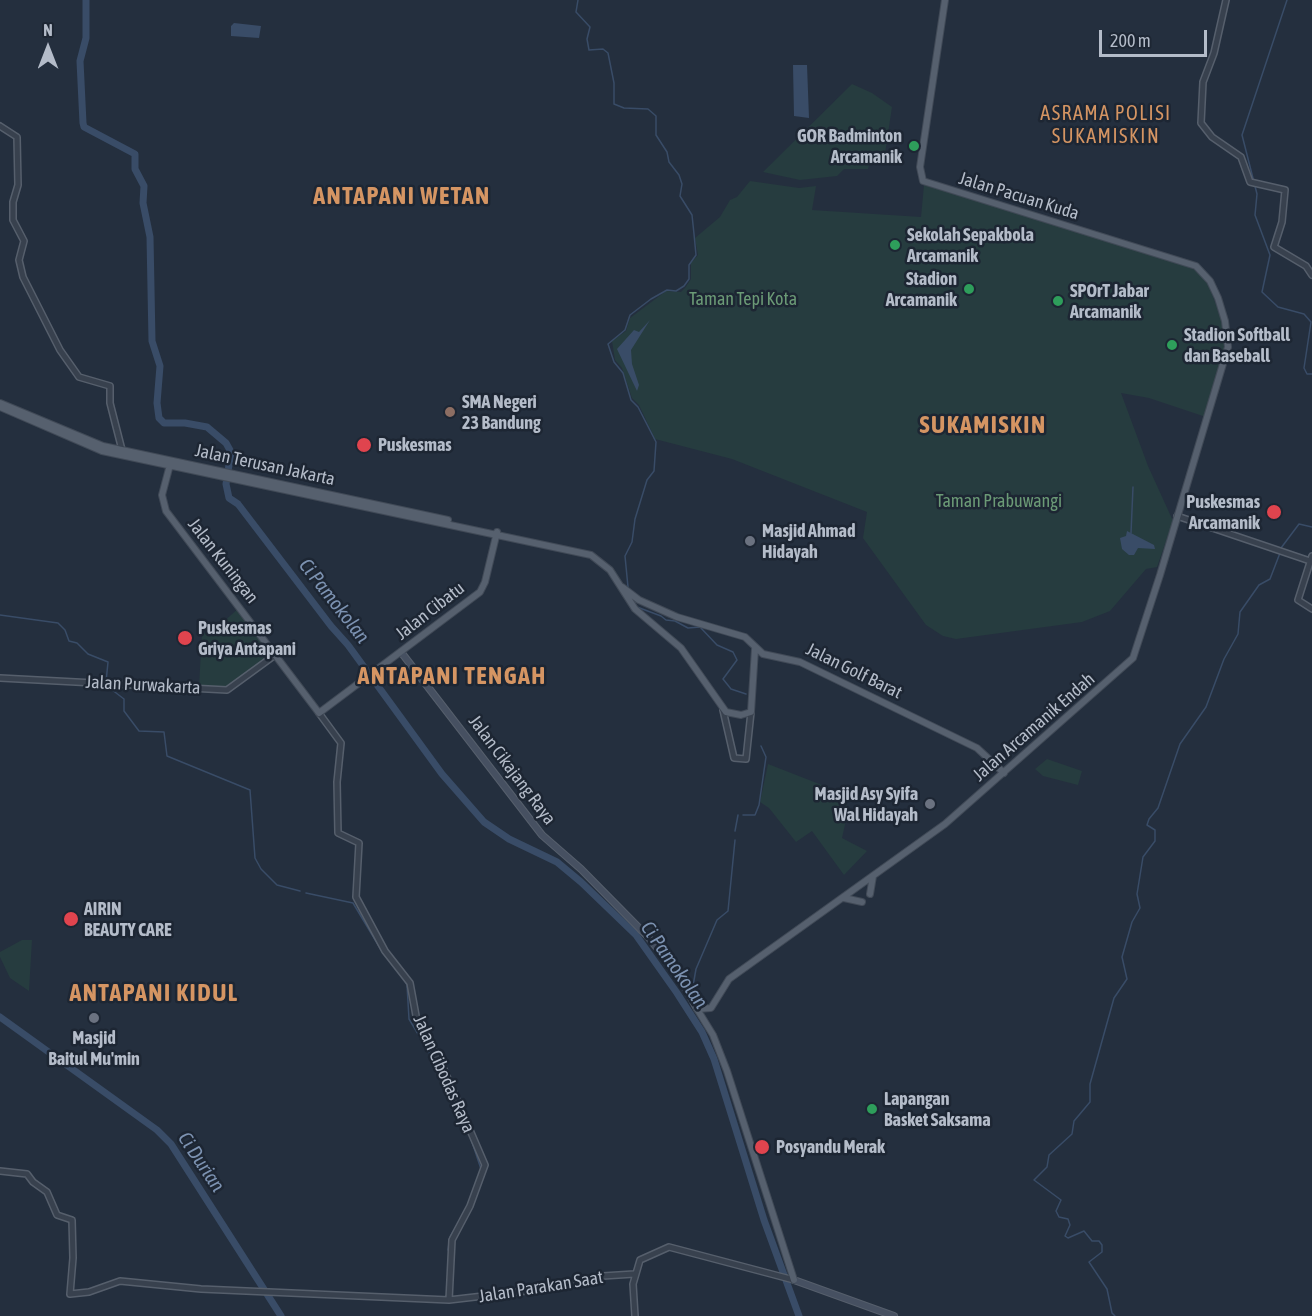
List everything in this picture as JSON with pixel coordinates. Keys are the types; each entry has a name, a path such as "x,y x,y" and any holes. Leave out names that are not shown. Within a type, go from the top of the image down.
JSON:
{"main road":[{"name":"Jalan Pacuan Kuda","path":"945,0 920,167 923,180 1196,266 1205,273 1218,298 1225,321 1228,347"},
{"name":"Jalan Arcamanik Endah","path":"697,1009 711,1008 729,979 945,824 1133,658 1228,347"},
{"name":"Jalan Terusan Jakarta","path":"0,403 102,451 171,463 454,524 599,559 622,587 631,604 681,648 723,710"},
{"name":"Jalan Terusan Jakarta","path":"0,407 72,437 171,463"},
{"name":"Jalan Kuningan","path":"171,463 162,495 163,507 319,713"},
{"name":"Jalan Cibatu","path":"319,713 483,588 496,534"},
{"name":"Jalan Golf Barat","path":"622,587 634,597 677,617 745,637 756,649 768,656 801,662 977,748 1004,773"},
{"path":"631,604 634,597"},
{"path":"723,710 741,715 751,712 757,663 756,649"},
{"name":"Jalan Cikajang Raya","path":"401,652 542,835 580,869 649,938 678,974 713,1035 727,1071 793,1280"},
{"path":"757,663 768,656"},
{"path":"870,894 874,876"},
{"path":"843,898 862,902"},
{"path":"793,1280 894,1316"}],"street":[{"path":"1226,0 1214,53 1203,82 1201,123 1212,136 1237,153 1252,183 1285,189 1282,222 1274,247 1306,266 1312,275"},
{"path":"0,126 15,133 17,138 18,185 13,202 13,220 24,241 19,260 23,277 60,350 79,377 110,386 110,403 122,450"},
{"path":"1177,516 1311,559 1299,598 1300,602 1312,609"},
{"name":"Jalan Purwakarta","path":"0,678 226,690 275,655"},
{"path":"723,710 734,758 746,759 751,712"},
{"name":"Jalan Kuningan","path":"319,713 341,743 337,795 338,833"},
{"name":"Jalan Cibodas Raya","path":"338,833 358,841 356,897 385,951 410,983 417,1021 442,1065 485,1165 470,1206 452,1240 449,1300"},
{"name":"Jalan Parakan Saat","path":"0,1171 27,1174 33,1182 47,1192 57,1215 72,1220 73,1258 70,1294 92,1291 115,1282 124,1282 270,1293 449,1300 552,1288 603,1276 634,1274"},
{"path":"635,1316 634,1274 642,1259 674,1246 793,1280"}],"green space":[{"path":"852,84 872,93 892,107 884,160 870,160 868,169 844,169 837,176 800,180 763,172"},
{"name":"Taman Prabuwangi","path":"750,181 799,188 816,186 812,210 921,217 924,185 1137,249 1186,265 1205,276 1226,331 1227,347 1206,417 1149,398 1121,393 1148,466 1173,521 1157,567 1146,569 1110,611 1082,622 956,639 943,636 926,625 863,538 867,512 732,459 655,439 639,405 632,398 622,368 615,360 612,341 626,331 630,318 666,291 681,292 685,288 691,279 691,263 698,255 695,238 720,217 730,200 737,197"},
{"path":"240,607 275,655 232,688 199,687 202,633 212,632"},
{"path":"1047,759 1082,771 1078,785 1043,776 1035,769"},
{"path":"768,764 845,794 848,811 842,838 867,851 844,875 812,831 796,842 769,808 760,802"},
{"path":"22,940 32,940 29,991 10,978 0,957 0,952"}],"water":[{"path":"234,23 261,26 259,38 231,36 231,26"},
{"path":"793,65 807,65 809,118 794,116"},
{"path":"650,320 631,350 632,364 639,385 637,391 617,349 634,330 639,332"},
{"path":"1127,531 1154,545 1155,549 1138,548 1134,555 1129,555 1122,549 1120,538 1126,536"}],"waterway":[{"name":"Ci Pamokolan","path":"86,0 86,38 80,61 84,127 135,154 135,169 144,186 143,203 150,237 152,341 160,366 157,403 159,418 164,423 185,423 207,427 226,443 231,452 226,484 229,498 238,504 348,645 442,774 484,822 509,839 557,862 636,935 702,1032 714,1059 764,1220 799,1316"},
{"path":"578,0 576,12 590,27 587,39 589,50 603,49 608,53 614,83 614,104 624,108 648,109 656,116 656,135 667,152 669,162 679,175 682,184 680,196 692,215 696,255 689,265 689,279 684,286 676,291 667,290 630,315 625,330 608,344 614,362 623,373 631,400 638,407 656,442 654,471 647,480 635,519 632,542 625,556 628,587"},
{"path":"1287,0 1242,135 1257,194 1255,215 1270,255 1262,292 1278,307 1304,314 1311,322 1304,368 1307,374 1312,374"},
{"path":"1131,533 1133,487"},
{"path":"1281,548 1299,524 1312,527"},
{"path":"1115,1316 1112,1313 1107,1289 1089,1262 1102,1252 1102,1245 1099,1241 1092,1241 1084,1231 1068,1238 1065,1236 1070,1225 1068,1219 1059,1217 1056,1211 1061,1200 1034,1180 1047,1167 1049,1155 1072,1134 1074,1121 1090,1102 1090,1084 1114,998 1127,979 1122,957 1132,922 1140,908 1137,894 1143,857 1155,841 1155,830 1147,825 1149,819 1158,808 1180,744 1206,707 1224,659 1238,634 1240,612 1259,585 1270,579 1280,553"},
{"path":"637,607 688,628 700,627 717,645 733,652 737,660 723,679 731,689 746,694"},
{"path":"0,615 58,623 65,630 69,641 77,643 88,654 108,662 106,682"},
{"path":"107,686 124,699 124,711 139,731 164,732 167,756 250,790 255,858 261,869 277,885 300,891"},
{"path":"743,815 755,815 759,805 766,757 761,746"},
{"path":"735,831 738,815"},
{"path":"693,986 696,969 717,920 728,911 735,840"},
{"path":"306,893 353,903 383,953"},
{"path":"403,978 407,985 409,1019 445,1079"},
{"name":"Ci Durian","path":"0,1017 157,1130 171,1144 281,1316"},
{"path":"448,1086 454,1099"},
{"path":"471,1139 481,1169"},
{"path":"450,1237 457,1225"},
{"path":"448,1250 449,1243"}],"place":[{"name":"GOR Badminton Arcamanik","path":"914,146"},
{"name":"Sekolah Sepakbola Arcamanik","path":"895,245"},
{"name":"Stadion Arcamanik","path":"969,289"},
{"name":"SPOrT Jabar Arcamanik","path":"1058,301"},
{"name":"Stadion Softball dan Baseball","path":"1172,345"},
{"name":"SMA Negeri 23 Bandung","path":"450,412"},
{"name":"Puskesmas","path":"364,445"},
{"name":"Puskesmas Arcamanik","path":"1274,512"},
{"name":"Masjid Ahmad Hidayah","path":"750,541"},
{"name":"Puskesmas Griya Antapani","path":"185,638"},
{"name":"Masjid Asy Syifa Wal Hidayah","path":"930,804"},
{"name":"AIRIN BEAUTY CARE","path":"71,919"},
{"name":"Masjid Baitul Mu'min","path":"94,1018"},
{"name":"Lapangan Basket Saksama","path":"872,1109"},
{"name":"Posyandu Merak","path":"762,1147"}],"district":[{"name":"ASRAMA POLISI SUKAMISKIN","path":"1106,126"},
{"name":"ANTAPANI WETAN","path":"402,196"},
{"name":"SUKAMISKIN","path":"983,425"},
{"name":"ANTAPANI TENGAH","path":"452,676"},
{"name":"ANTAPANI KIDUL","path":"154,993"}],"park label":[{"name":"Taman Tepi Kota","path":"743,299"}]}
